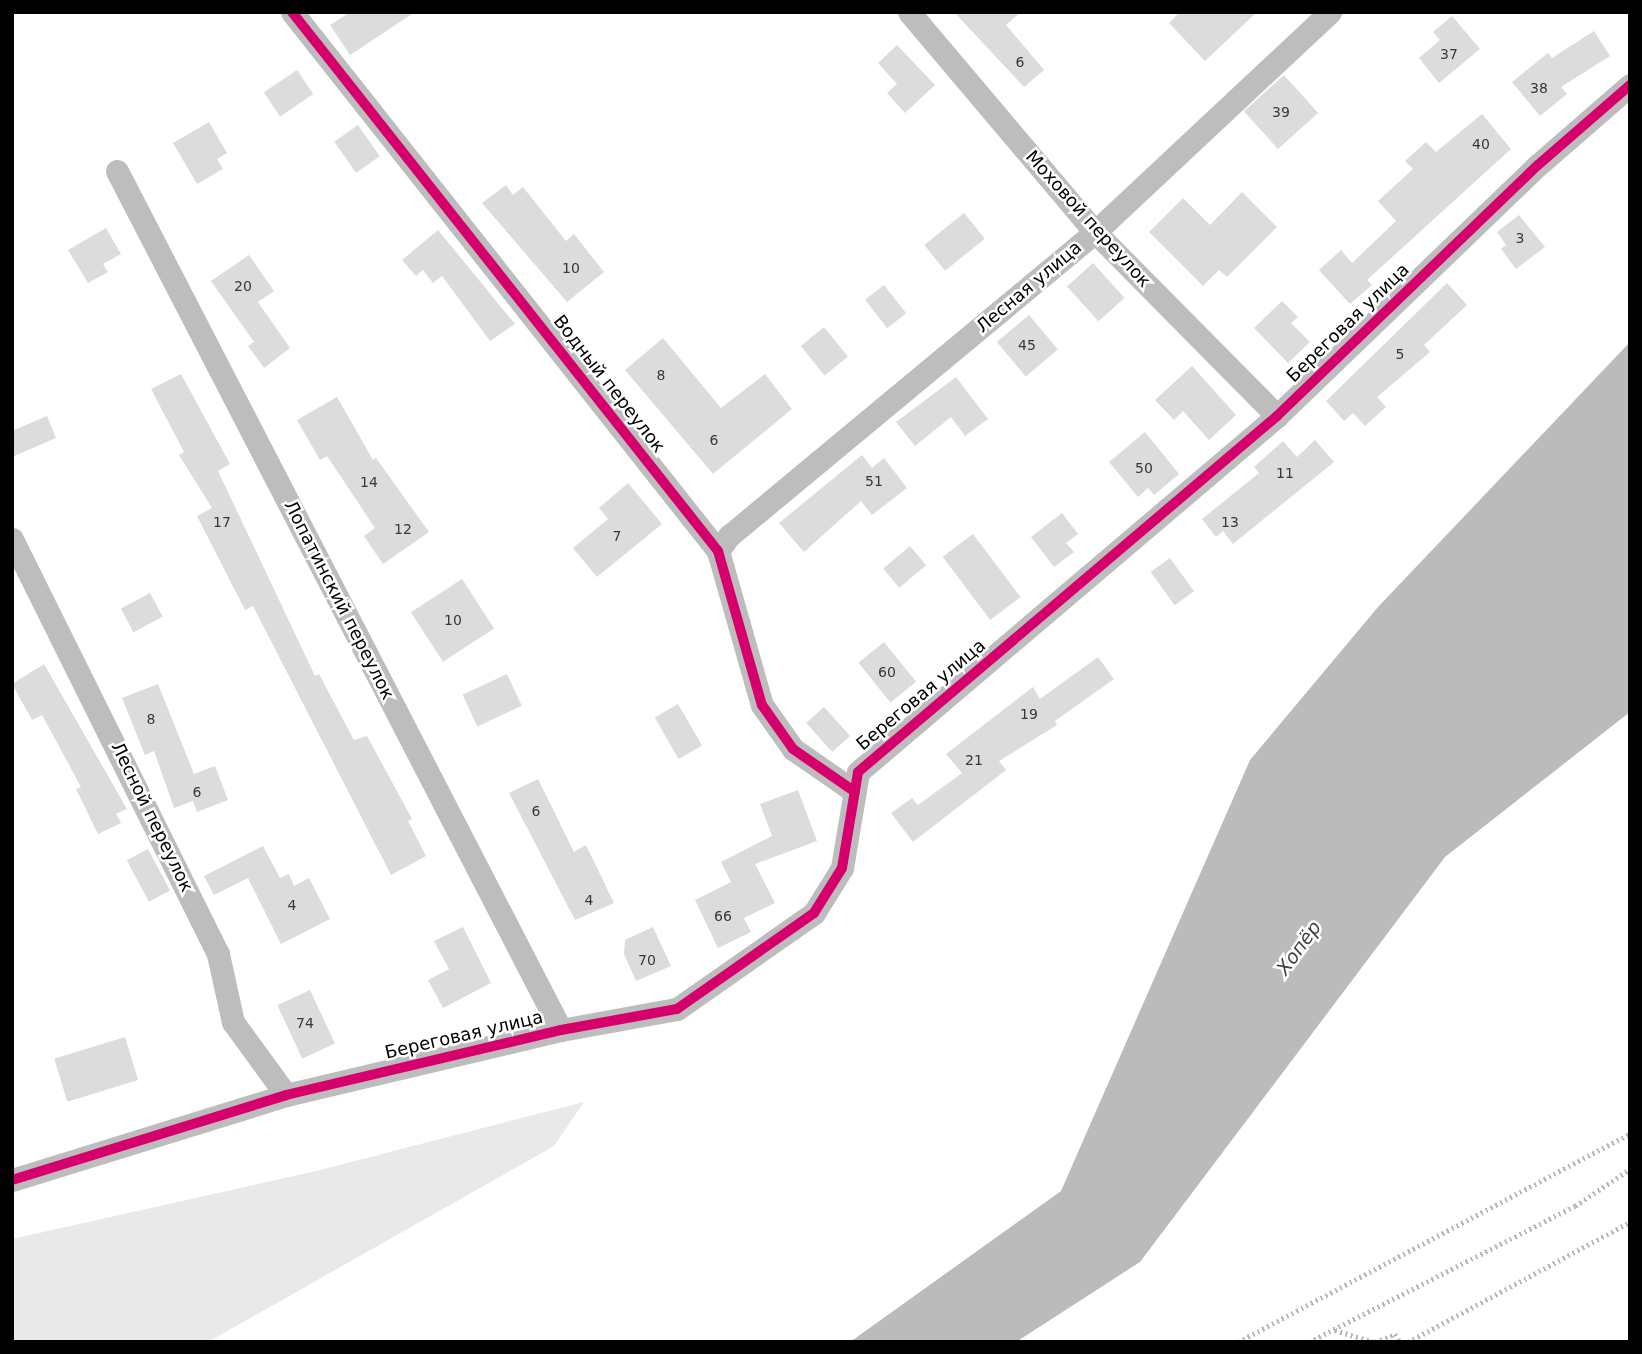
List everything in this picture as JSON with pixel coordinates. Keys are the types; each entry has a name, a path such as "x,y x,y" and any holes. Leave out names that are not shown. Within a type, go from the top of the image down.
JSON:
{"street":[{"name":"Водный переулок","path":"292,12 718,551 762,705 793,749 855,792"},
{"name":"Моховой переулок","path":"909,12 1096,232 1277,416"},
{"name":"Лесная улица","path":"718,551 729,536 1096,232 1330,12"},
{"name":"Береговая улица","path":"12,1180 286,1095 561,1030 677,1009 814,913 842,868 858,772 1277,416 1538,165 1630,85"},
{"name":"Лопатинский переулок","path":"117,171 561,1030"},
{"name":"Лесной переулок","path":"12,539 218,954 233,1022 286,1095"}],"path":[{"path":"1238,1342 1630,1134"},
{"path":"1311,1341 1574,1206 1630,1169"},
{"path":"1408,1342 1630,1222"},
{"path":"1333,1330 1374,1342 1395,1334 1399,1342"}],"shaded area":[{"path":"584,1102 554,1146 208,1342 12,1342 12,1239 316,1171"}],"water":[{"name":"Хопёр","path":"1630,342 1630,712 1445,857 1140,1262 1016,1342 850,1342 1061,1191 1250,760 1378,607"}],"building":[{"path":"350,12 415,12 350,55 330,25"},
{"path":"954,12 1021,12 1006,25 1044,70 1024,87"},
{"path":"1180,12 1256,13 1205,61 1169,23"},
{"path":"1452,16 1480,49 1439,83 1419,58 1440,40 1433,32"},
{"path":"1594,31 1610,56 1561,87 1567,94 1540,116 1512,82 1548,53 1552,58"},
{"path":"897,45 935,85 905,113 887,93 897,84 878,63"},
{"path":"297,70 313,94 280,116 264,92"},
{"path":"1284,75 1318,113 1278,149 1244,111"},
{"path":"1482,114 1511,149 1367,280 1372,285 1350,304 1319,270 1341,250 1352,263 1396,221 1378,201 1413,169 1405,161 1426,142 1436,152"},
{"path":"209,122 227,153 217,159 223,169 197,184 173,143"},
{"path":"358,125 380,156 356,173 334,142"},
{"path":"506,185 513,195 523,187 566,241 574,234 604,272 567,302 482,203"},
{"path":"1242,192 1277,227 1227,277 1219,270 1203,286 1149,232 1183,198 1210,225"},
{"path":"964,213 985,239 945,271 924,245"},
{"path":"1519,215 1545,247 1516,269 1501,249 1506,245 1497,232"},
{"path":"106,228 121,254 103,264 108,272 88,283 68,250"},
{"path":"438,230 515,324 490,341 442,276 433,283 423,270 416,276 402,260"},
{"path":"249,255 274,291 258,302 290,348 264,368 248,346 254,342 211,281"},
{"path":"1093,263 1124,298 1098,321 1067,286"},
{"path":"1447,283 1467,305 1424,345 1430,352 1377,397 1386,407 1365,426 1353,413 1344,421 1326,401"},
{"path":"884,285 906,313 887,328 865,300"},
{"path":"1282,301 1298,317 1291,323 1310,342 1288,363 1254,328"},
{"path":"1029,315 1058,349 1026,376 997,342"},
{"path":"824,327 848,357 825,375 801,346"},
{"path":"663,338 721,408 765,374 792,409 713,474 625,370"},
{"path":"1192,366 1236,415 1209,440 1183,411 1174,420 1155,400"},
{"path":"181,374 230,464 218,471 315,676 319,674 354,740 367,736 412,819 408,821 426,856 391,875 253,606 245,610 197,516 212,508 179,455 184,452 151,389"},
{"path":"956,377 988,419 965,436 951,417 915,446 896,422"},
{"path":"337,397 373,460 376,458 429,532 383,564 364,536 375,528 327,456 320,460 297,420"},
{"path":"47,416 56,438 12,457 12,431"},
{"path":"1145,432 1179,474 1154,495 1148,488 1138,497 1109,462"},
{"path":"1315,440 1334,462 1233,544 1223,531 1216,537 1202,519 1259,473 1254,467 1283,441 1297,457"},
{"path":"862,455 872,468 884,458 907,488 872,515 861,501 804,552 779,523"},
{"path":"628,483 662,524 597,577 573,548 608,519 599,508"},
{"path":"1062,513 1078,534 1066,543 1074,552 1054,567 1031,537"},
{"path":"973,534 1021,597 990,620 943,557"},
{"path":"910,546 926,565 899,588 883,568"},
{"path":"1170,558 1194,591 1175,605 1151,572"},
{"path":"462,579 494,628 443,662 411,612"},
{"path":"150,593 163,617 134,632 121,608"},
{"path":"884,642 916,682 890,702 858,663"},
{"path":"1098,657 1114,679 1055,721 1057,725 999,761 1006,770 913,842 891,813 912,798 918,805 962,773 946,754 1033,687 1040,699"},
{"path":"44,664 127,809 116,814 121,823 98,834 76,789 81,787 42,715 32,720 12,684"},
{"path":"507,674 522,706 477,726 463,695"},
{"path":"158,684 194,774 215,766 228,800 197,812 193,801 174,808 154,751 145,755 122,698"},
{"path":"678,704 702,746 679,759 655,718"},
{"path":"824,707 850,736 832,752 806,723"},
{"path":"538,779 574,852 586,845 614,903 575,920 509,793"},
{"path":"798,790 817,841 755,864 775,903 744,918 751,932 718,948 695,900 731,882 721,862 772,836 760,804"},
{"path":"263,846 280,878 289,874 294,886 309,878 330,919 281,944 248,878 214,895 204,876"},
{"path":"148,849 170,890 149,902 127,860"},
{"path":"463,927 491,983 443,1008 428,980 449,969 434,941"},
{"path":"653,927 671,966 636,981 624,954 625,940"},
{"path":"310,990 335,1043 302,1059 277,1005"},
{"path":"125,1037 138,1080 67,1102 54,1059"}],"cycle path":[{"path":"292,12 718,551 762,705 793,749 855,792"},
{"path":"12,1180 286,1095 561,1030 677,1009 814,913 842,868 858,772 1277,416 1538,165 1630,85"}]}
